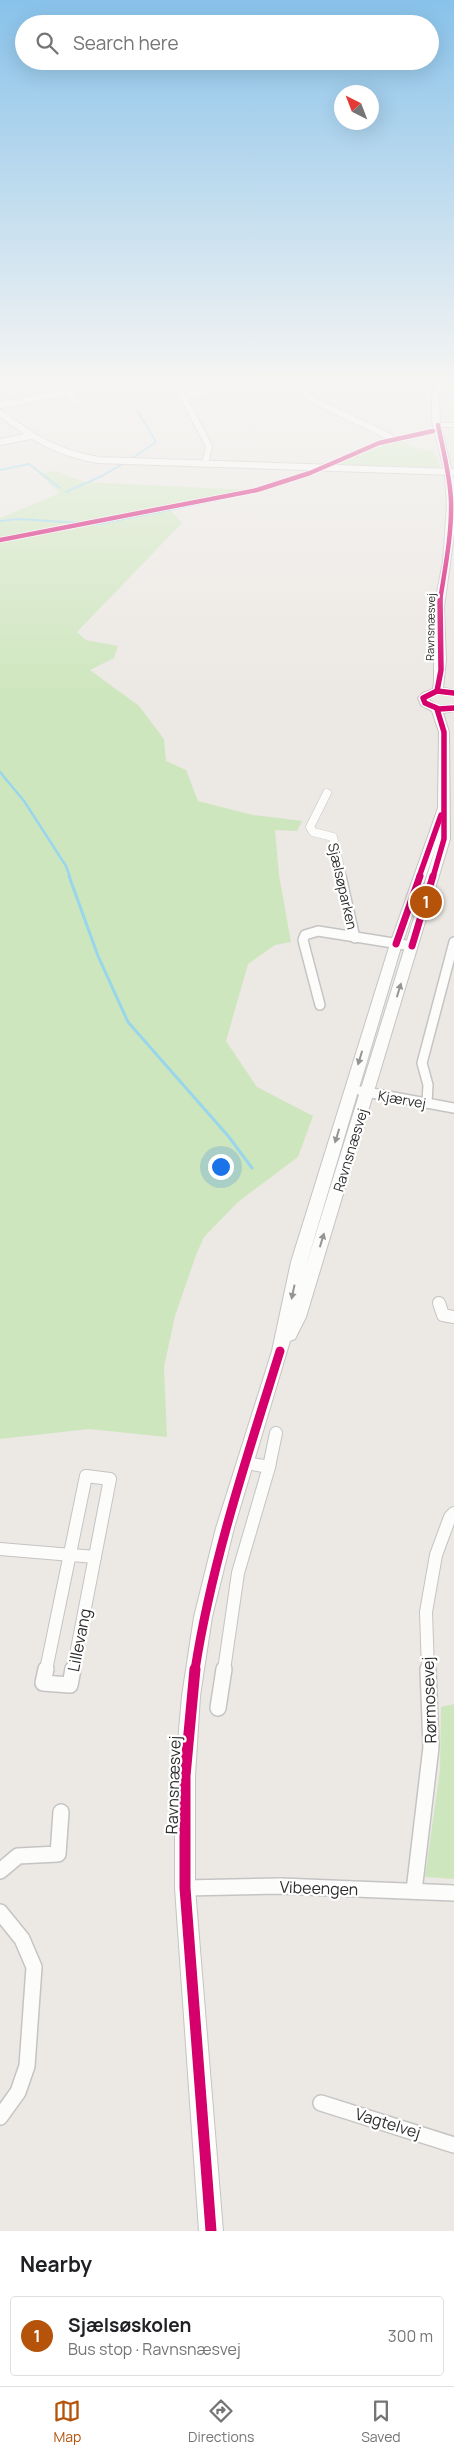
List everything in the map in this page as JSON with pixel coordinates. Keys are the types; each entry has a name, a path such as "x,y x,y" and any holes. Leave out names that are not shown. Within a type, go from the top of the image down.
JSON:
{"main road":[{"name":"Ravnsnæsvej","path":"437,691 441,670 439,608 447,563 451,486"},
{"name":"Ravnsnæsvej","path":"447,563 454,542"},
{"name":"Ravnsnæsvej","path":"441,670 451,692"},
{"path":"451,692 437,691 425,695 423,701 428,706 437,709 452,709"},
{"name":"Ravnsnæsvej","path":"280,1351 298,1317 444,840 444,732 437,709"},
{"name":"Ravnsnæsvej","path":"444,732 452,709"},
{"name":"Ravnsnæsvej","path":"211,2231 185,1888 185,1776 191,1696 203,1617 225,1528 280,1351 299,1262 396,944 445,806"}],"street":[{"name":"Sjælsøparken","path":"327,793 310,826 313,832 333,837 355,938"},
{"path":"320,1005 303,940 305,935 318,932 412,946"},
{"path":"427,1103 428,1085 422,1064 454,942"},
{"name":"Kjærvej","path":"351,1089 454,1108"},
{"path":"439,1303 443,1315 454,1317"},
{"path":"218,1708 238,1573 269,1467 276,1433"},
{"path":"246,1462 269,1467"},
{"name":"Lillevang","path":"86,1476 110,1479 70,1686 43,1683 70,1555 86,1476"},
{"name":"Rørmosevej","path":"414,1891 426,1803 431,1747 426,1612 436,1555 450,1517 454,1513"},
{"path":"0,1549 95,1557"},
{"path":"0,1871 18,1856 58,1854 60,1812"},
{"name":"Vibeengen","path":"185,1888 281,1886 454,1893"},
{"path":"0,1912 22,1939 34,1967 27,2066 18,2092 0,2117"},
{"name":"Vagtelvej","path":"321,2103 454,2145"}],"green space":[{"path":"52,486 170,486 251,490 167,506 182,523 77,632 86,640 118,646 114,658 90,670 139,706 164,739 166,761 186,770 198,801 253,815 302,821 297,831 275,830 279,875 291,942 275,945 248,964 226,1041 257,1087 313,1116 298,1157 238,1202 204,1237 175,1316 164,1367 167,1437 89,1429 0,1439 0,518 60,493"},
{"path":"454,1704 454,1879 425,1877 440,1770 441,1707"}],"waterway":[{"path":"66,492 79,486"},
{"path":"88,523 98,524 211,501 270,486"},
{"path":"0,521 18,519 81,523"},
{"path":"0,772 24,801 66,866 70,877"},
{"path":"69,876 98,956 128,1022 229,1137 252,1168"}],"cycle path":[{"path":"0,540 269,486"},
{"path":"437,691 441,670 440,600 447,563 451,502 449,486"},
{"path":"454,693 437,691 423,698 425,703 435,708 443,710 454,708"},
{"path":"412,946 444,839 444,732 437,709"},
{"path":"396,944 441,815"},
{"path":"211,2231 185,1888 185,1776 191,1696 203,1617 225,1528 280,1351"}],"place":[{"name":"Sjælsøskolen","path":"426,902"}]}
